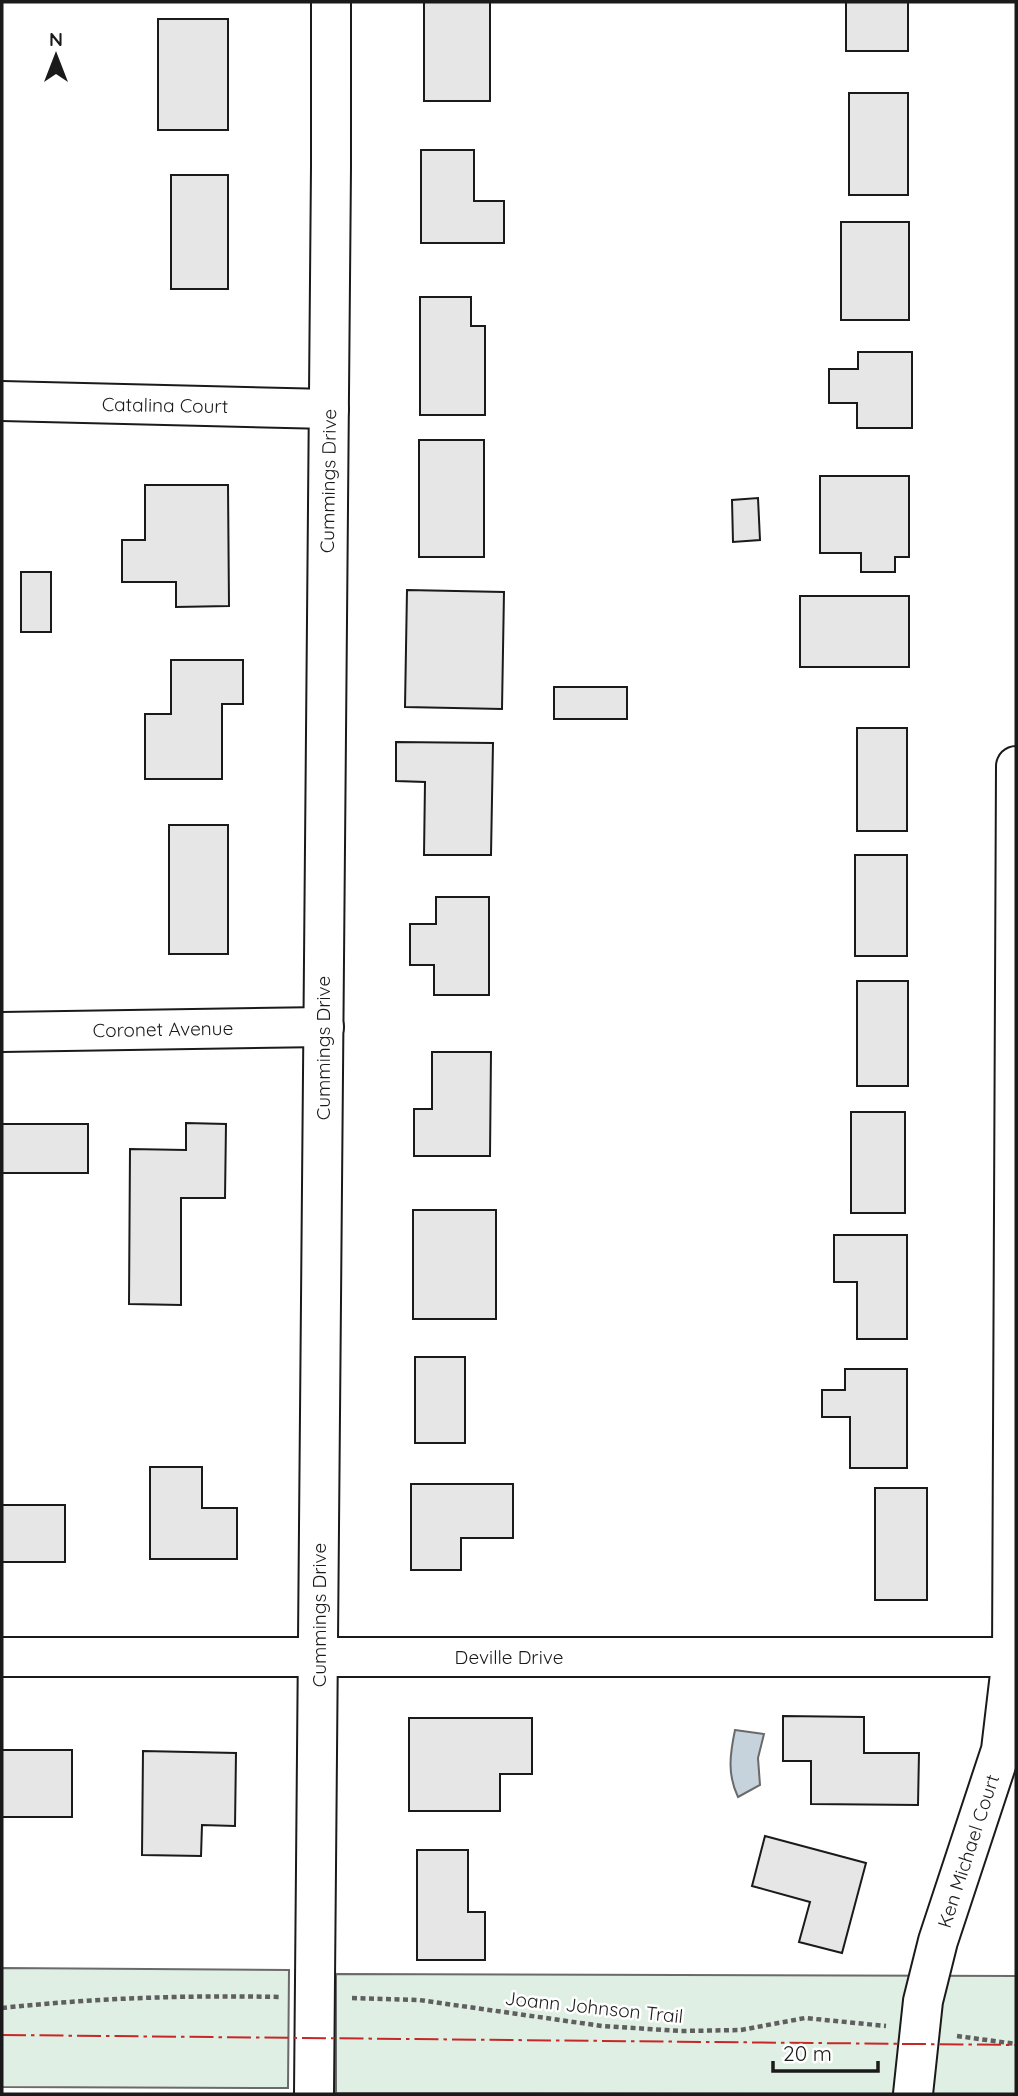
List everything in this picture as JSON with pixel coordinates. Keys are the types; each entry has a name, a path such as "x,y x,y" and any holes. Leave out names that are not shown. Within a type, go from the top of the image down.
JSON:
{"street":[{"name":"Cummings Drive","path":"314,2094 331,2"},
{"name":"Catalina Court","path":"2,401 329,409"},
{"name":"Ken Michael Court","path":"913,2094 923,2001 938,1941 1001,1750 1014,1657 1016,766"},
{"name":"Coronet Avenue","path":"2,1032 324,1027"},
{"name":"Deville Drive","path":"2,1657 1014,1657"}],"path":[{"path":"2,2008 79,1999 185,1995 278,1997"},
{"name":"Joann Johnson Trail","path":"343,1998 419,2000 602,2026 681,2031 741,2030 805,2018 884,2026"},
{"path":"955,2035 1016,2043"}],"green space":[{"path":"2,1968 289,1970 288,2088 2,2087"},
{"path":"336,1974 1016,1976 1016,2094 336,2093"}],"shaded area":[{"path":"735,1730 764,1734 758,1758 760,1785 738,1797 730,1764"}],"building":[{"path":"424,2 490,2 490,101 424,101"},
{"path":"846,2 908,2 908,51 846,51"},
{"path":"158,19 228,19 228,130 158,130"},
{"path":"849,93 908,93 908,195 849,195"},
{"path":"421,150 474,150 474,201 504,201 504,243 421,243"},
{"path":"171,175 228,175 228,289 171,289"},
{"path":"841,222 909,222 909,320 841,320"},
{"path":"420,297 471,297 471,326 485,326 485,415 420,415"},
{"path":"858,352 912,352 912,428 857,428 857,403 829,403 829,369 858,369"},
{"path":"419,440 484,440 484,557 419,557"},
{"path":"820,476 909,476 909,557 895,557 895,572 861,572 861,553 820,553"},
{"path":"145,485 228,485 229,606 176,607 176,582 122,582 122,540 145,540"},
{"path":"758,498 760,540 733,542 732,500"},
{"path":"21,572 51,572 51,632 21,632"},
{"path":"407,590 504,592 502,709 405,707"},
{"path":"800,596 909,596 909,667 800,667"},
{"path":"171,660 243,660 243,704 222,704 222,779 145,779 145,714 171,714"},
{"path":"554,687 627,687 627,719 554,719"},
{"path":"857,728 907,728 907,831 857,831"},
{"path":"396,742 493,743 491,855 424,855 425,782 396,781"},
{"path":"169,825 228,825 228,954 169,954"},
{"path":"855,855 907,855 907,956 855,956"},
{"path":"436,897 489,897 489,995 434,995 434,965 410,965 410,924 436,924"},
{"path":"857,981 908,981 908,1086 857,1086"},
{"path":"432,1052 491,1052 490,1156 414,1156 414,1109 432,1109"},
{"path":"851,1112 905,1112 905,1213 851,1213"},
{"path":"186,1123 226,1124 225,1198 181,1198 181,1305 129,1304 130,1149 186,1150"},
{"path":"2,1124 88,1124 88,1173 2,1173"},
{"path":"413,1210 496,1210 496,1319 413,1319"},
{"path":"834,1235 907,1235 907,1339 857,1339 857,1282 834,1282"},
{"path":"415,1357 465,1357 465,1443 415,1443"},
{"path":"845,1369 907,1369 907,1468 850,1468 850,1417 822,1417 822,1390 845,1390"},
{"path":"150,1467 202,1467 202,1508 237,1508 237,1559 150,1559"},
{"path":"411,1484 513,1484 513,1538 461,1538 461,1570 411,1570"},
{"path":"875,1488 927,1488 927,1600 875,1600"},
{"path":"2,1505 65,1505 65,1562 2,1562"},
{"path":"783,1716 864,1717 864,1753 919,1753 918,1805 811,1804 811,1761 783,1761"},
{"path":"409,1718 532,1718 532,1774 500,1774 500,1811 409,1811"},
{"path":"2,1750 72,1750 72,1817 2,1817"},
{"path":"143,1751 236,1753 235,1826 202,1825 201,1856 142,1855"},
{"path":"765,1836 866,1863 842,1953 799,1942 810,1902 752,1886"},
{"path":"417,1850 468,1850 468,1912 485,1912 485,1960 417,1960"}],"power":[{"path":"2,2035 1016,2045"}]}
